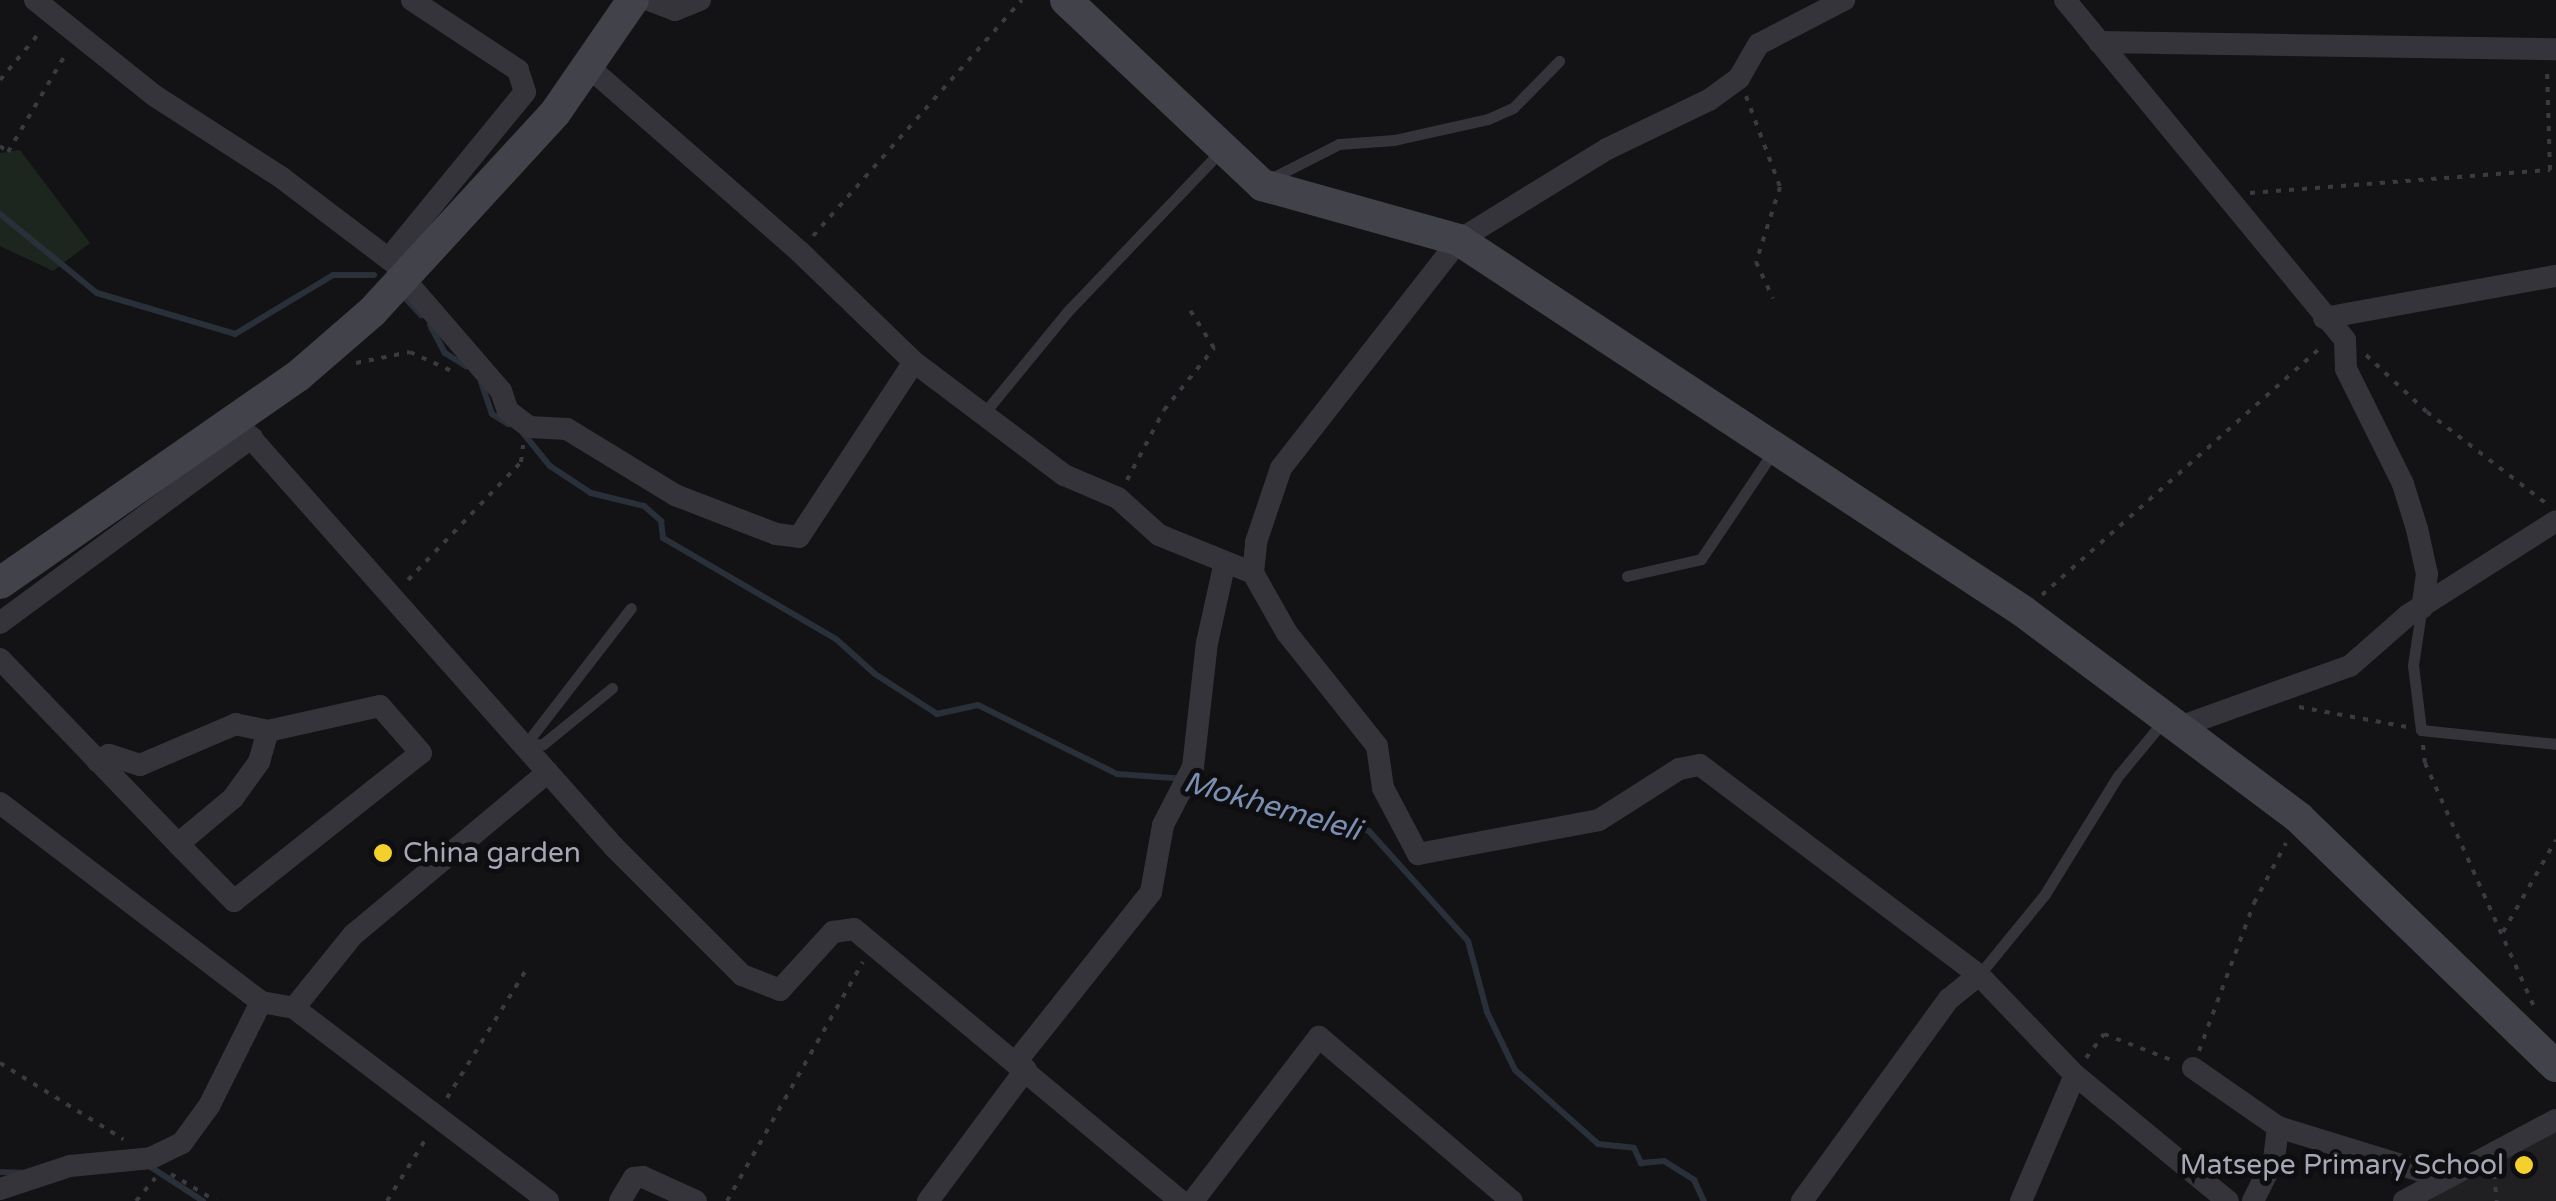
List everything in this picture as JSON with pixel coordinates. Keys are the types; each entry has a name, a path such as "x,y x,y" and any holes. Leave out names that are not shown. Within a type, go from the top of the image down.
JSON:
{"street":[{"path":"402,270 525,92 518,70 412,0"},
{"path":"0,623 244,429 298,376 591,69 633,0"},
{"path":"649,0 675,10 700,0"},
{"path":"1066,0 1262,185 1459,240 1778,444 2024,612 2300,818 2548,1058"},
{"path":"1844,0 1759,44 1739,78 1459,240 1281,468 1256,542 1253,573 1288,633 1377,746 1383,788 1418,854 1599,820 1679,769 1700,765 1979,975 2075,1074 2228,1201"},
{"path":"2065,0 2335,329 2346,370 2403,484 2427,574 2422,608"},
{"path":"43,7 79,31 154,96 402,270 501,391 508,412 529,426 568,429 675,495 744,525 799,537 914,362"},
{"path":"2100,42 2550,48"},
{"path":"591,69 800,251 914,362 985,412 1064,476 1118,498 1159,535 1253,573"},
{"path":"2335,329 2556,276"},
{"path":"0,583 244,429"},
{"path":"244,429 395,592 614,847 742,975 780,990 844,926 1021,1066 1181,1201"},
{"path":"2175,721 2261,699 2350,666 2422,608 2556,521"},
{"path":"928,1201 1021,1066 1151,892 1163,824 1193,767 1207,643 1225,562"},
{"path":"0,659 98,761 178,844 234,900 421,753 380,706 268,731 236,724 140,765 109,755 98,761"},
{"path":"178,844 234,798 258,762 268,731"},
{"path":"294,1008 353,935 548,772"},
{"path":"0,804 261,1002 294,1008 437,1122 548,1201"},
{"path":"1802,1201 1949,999 1979,975"},
{"path":"0,1189 70,1166 151,1158 196,1127 261,1002"},
{"path":"1193,1201 1319,1037 1512,1201"},
{"path":"2193,1068 2278,1127 2444,1178"},
{"path":"2021,1201 2075,1074"},
{"path":"2404,1201 2556,1120"},
{"path":"2253,1201 2274,1159 2278,1127"},
{"path":"620,1201 634,1178 643,1177 696,1201"}],"lane":[{"path":"1262,185 1292,163 1339,144 1394,140 1488,119 1513,108 1559,61"},
{"path":"985,412 1067,312 1222,150"},
{"path":"1627,576 1701,559 1778,444"},
{"path":"525,744 631,608"},
{"path":"2422,608 2413,665 2421,730 2556,744"},
{"path":"525,744 543,744 612,688"},
{"path":"1979,975 2045,894 2118,776 2175,721"}],"path":[{"path":"800,251 1022,0"},
{"path":"0,80 20,64 43,7"},
{"path":"0,146 8,152 79,31"},
{"path":"2226,195 2550,170 2550,48"},
{"path":"1739,78 1780,187 1756,262 1773,298"},
{"path":"1118,498 1164,410 1214,348 1190,310"},
{"path":"2024,612 2335,329 2427,412 2556,507"},
{"path":"342,370 372,356 410,352 440,361 463,380"},
{"path":"395,592 521,462 529,426"},
{"path":"2261,699 2421,730 2425,763 2535,1000 2548,1058"},
{"path":"2075,1074 2104,1034 2193,1068 2254,903 2300,818"},
{"path":"2503,932 2556,840"},
{"path":"728,1201 870,946"},
{"path":"387,1201 528,966"},
{"path":"0,1063 151,1158"},
{"path":"136,1201 164,1169 216,1201"}],"shaded area":[{"path":"20,150 90,243 53,271 0,246 0,153"},
{"name":"Matsepe Primary School","path":"2556,1128 2556,1201 2428,1201"}],"waterway":[{"name":"Mokhemeleli","path":"0,214 97,293 235,334 333,275 374,275"},
{"name":"Mokhemeleli","path":"407,300 421,315"},
{"name":"Mokhemeleli","path":"430,325 445,353 466,366"},
{"name":"Mokhemeleli","path":"481,382 492,414 508,424"},
{"name":"Mokhemeleli","path":"523,433 550,466 591,493 644,506 661,521 663,538 836,639 875,674 937,714 978,705 1117,774 1187,779 1369,831 1468,941 1487,1012 1515,1070 1598,1144 1634,1148 1641,1163 1664,1161 1694,1180 1704,1201"},
{"path":"146,1164 203,1201"},
{"path":"0,1172 23,1173"}],"place":[{"name":"China garden","path":"383,853"},
{"name":"Matsepe Primary School","path":"2524,1165"}]}
